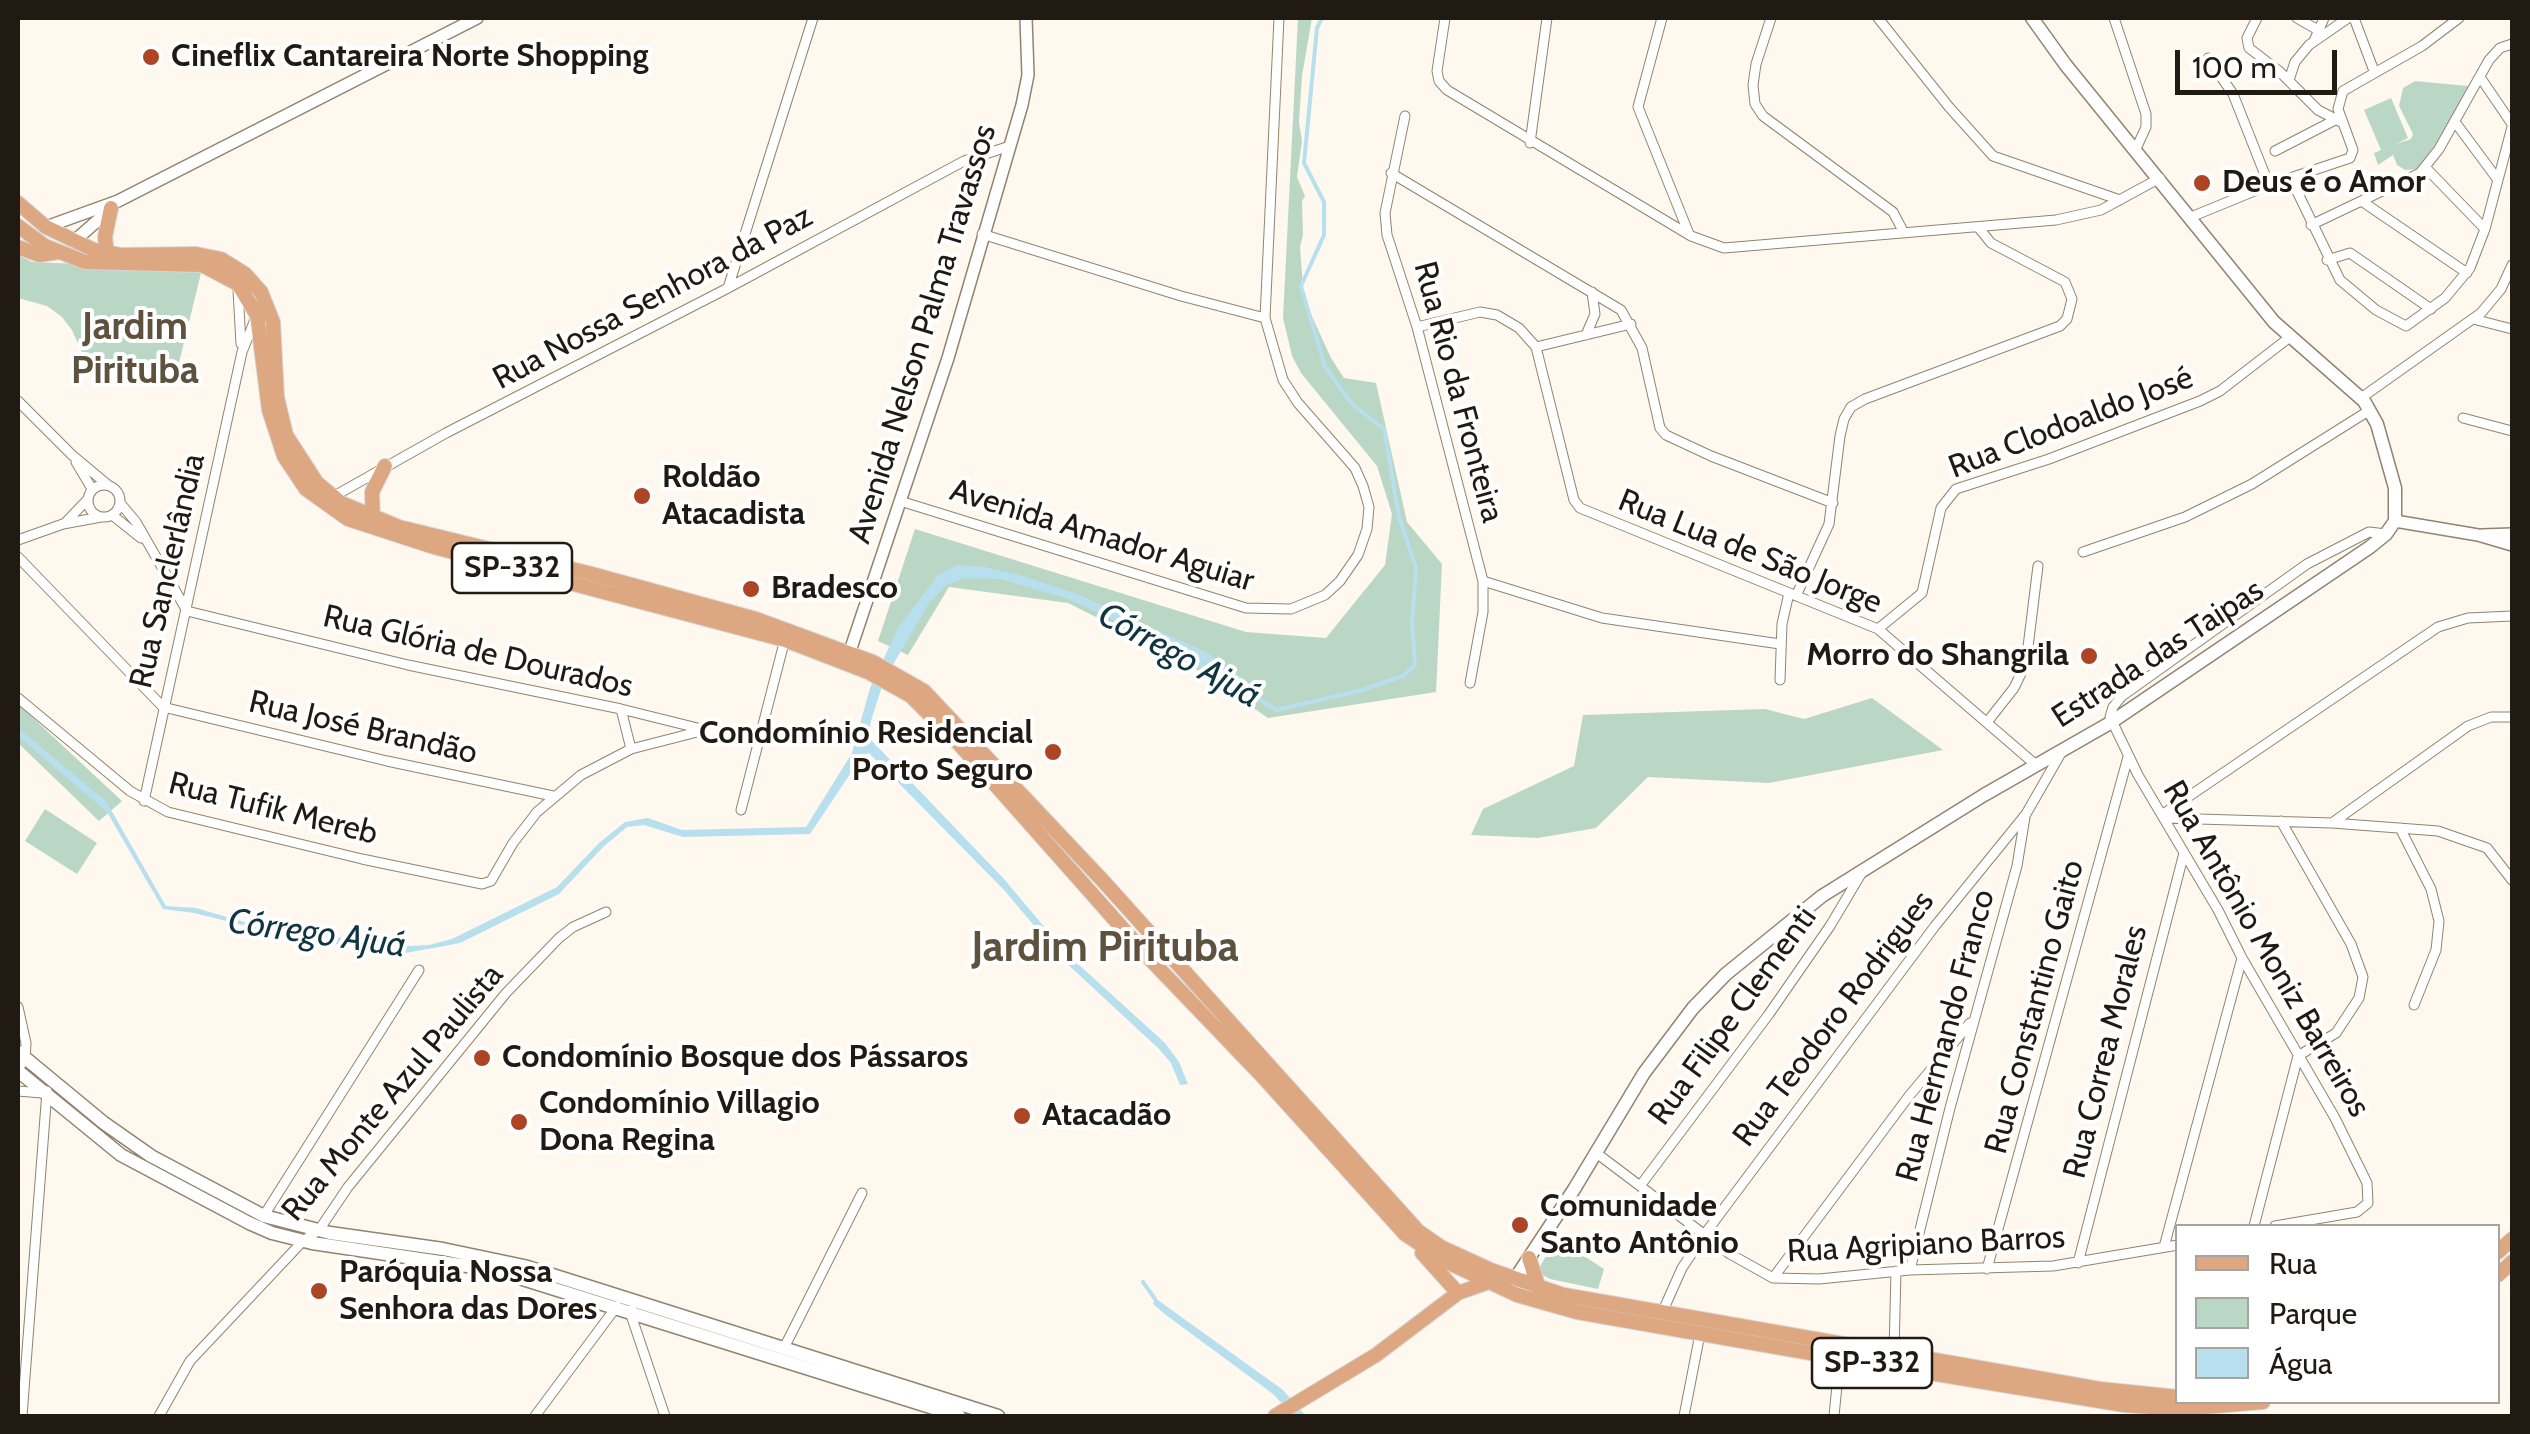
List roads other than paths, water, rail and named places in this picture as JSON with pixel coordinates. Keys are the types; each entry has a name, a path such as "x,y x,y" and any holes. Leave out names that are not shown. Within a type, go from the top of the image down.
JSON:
{"main road":[{"path":"2032,18 2238,279 2290,337 2366,404 2378,424 2396,488 2395,520"},
{"name":"SP-332","path":"18,203 46,227 73,242 107,253 196,254 221,259 245,274 261,292 273,322 277,397 286,434 327,500 348,520 787,635"},
{"path":"107,253 105,237 115,205"},
{"path":"18,226 60,252 97,264 202,265 238,284"},
{"path":"18,246 39,255 60,252 73,242"},
{"name":"SP-332","path":"238,284 257,315 272,426 306,489 373,519 690,600 848,657 924,692 972,739 1418,1231 1468,1260 1540,1288 1660,1319 1700,1334 1840,1351 2124,1405 2180,1409 2239,1404"},
{"path":"373,519 372,492 385,466"},
{"name":"Estrada das Taipas","path":"1515,1279 1644,1072 1693,1008 1726,974 1822,896 2110,723 2386,534 2395,520"},
{"name":"SP-332","path":"891,677 934,717 1147,956 1405,1234 1433,1255 1487,1282 1577,1312 1792,1336 1840,1351 1894,1352 2100,1389 2175,1396"},
{"path":"20,1063 49,1088 151,1156 261,1222 303,1242 494,1270 784,1348 959,1416"},
{"path":"261,1222 491,1258 618,1304"},
{"path":"1405,1234 1458,1294"},
{"path":"1529,1258 1540,1288"},
{"path":"1278,1415 1376,1355 1458,1294 1487,1282 1515,1279"},
{"path":"633,1308 998,1416"},
{"path":"1700,1334 1714,1330 1767,1338 1792,1336"}],"street":[{"path":"46,227 115,205 477,18"},
{"path":"728,288 813,18"},
{"name":"Avenida Nelson Palma Travassos","path":"848,657 948,358 1010,146 1028,75 1026,18"},
{"name":"Avenida Amador Aguiar","path":"900,501 1246,608 1291,609 1309,603 1340,581 1358,555 1369,507 1355,468 1298,404 1283,380 1264,318 1279,18"},
{"path":"1445,18 1437,71 1446,90 1690,236 1724,248 2086,214 2160,178"},
{"path":"1530,142 1547,18"},
{"path":"1662,18 1638,107 1690,236"},
{"path":"1771,18 1756,64 1754,85 1756,104 1763,116 1892,212 1904,233"},
{"path":"1878,18 1993,156 2120,200"},
{"path":"2114,18 2146,114 2146,128 2135,152"},
{"path":"2256,18 2247,38 2249,48 2289,80 2313,106 2339,122"},
{"path":"2297,18 2318,30"},
{"path":"2314,41 2324,18"},
{"path":"2289,80 2294,62 2314,41 2352,20 2367,18"},
{"path":"2191,217 2350,158 2354,150 2339,122 2341,94 2422,46 2459,18"},
{"path":"2352,20 2374,71"},
{"path":"2311,225 2413,178 2426,167 2494,52 2512,44"},
{"path":"2208,58 2232,92 2269,185"},
{"path":"2292,179 2327,260 2346,286 2399,325 2406,326 2431,309 2467,273 2486,230 2512,126 2480,77"},
{"name":"Rua Rio da Fronteira","path":"1406,116 1384,212 1483,581 1483,612 1470,683"},
{"path":"2275,151 2339,122"},
{"path":"2456,122 2498,180"},
{"name":"Rua Nossa Senhora da Paz","path":"327,500 964,161 1010,146"},
{"path":"2426,167 2486,230"},
{"path":"1391,173 1621,310 1631,324 1648,369 1660,428 1666,435 1833,503"},
{"path":"2363,202 2467,273"},
{"path":"73,242 115,205"},
{"path":"1780,680 1780,644 1793,594 1823,541 1833,503 1844,419 1858,402 2060,326 2067,320 2072,299 2064,282 1992,242 1978,227"},
{"path":"982,234 1264,318"},
{"path":"2327,260 2350,253 2431,309"},
{"path":"2083,552 2185,518 2274,473 2472,319 2496,295 2512,264"},
{"name":"Rua Sanclerlândia","path":"238,284 242,352"},
{"path":"1586,334 1595,314 1592,292"},
{"path":"1417,327 1490,312 1520,328 1536,347 1631,324"},
{"name":"Rua Sanclerlândia","path":"144,801 242,352 257,315"},
{"path":"2472,319 2512,330"},
{"name":"Rua Clodoaldo José","path":"1878,629 1922,593 1941,508 1956,489 2049,459 2200,401 2220,391 2290,337"},
{"name":"Rua Lua de São Jorge","path":"1536,347 1574,500 1580,508 1878,629 2036,765"},
{"path":"18,401 72,456 116,490 120,503 136,522 187,611"},
{"path":"2463,418 2512,431"},
{"path":"72,456 90,494 90,509 107,516 146,544"},
{"path":"63,524 90,494 108,484"},
{"path":"18,540 63,524 107,516 120,503"},
{"path":"2395,520 2478,535 2512,546"},
{"path":"2110,723 2113,707 2122,696 2216,626 2326,552 2369,532 2386,534"},
{"path":"2478,535 2512,534"},
{"path":"18,557 163,707"},
{"path":"1988,721 2014,688 2026,662 2038,566"},
{"path":"1483,581 1602,618 1780,644"},
{"name":"Rua Glória de Dourados","path":"187,611 758,743"},
{"path":"2164,816 2438,627 2468,618 2512,616"},
{"path":"741,810 787,635"},
{"name":"Rua Tufik Mereb","path":"18,698 144,801 182,817 482,884 491,881 524,827 553,796"},
{"name":"Rua José Brandão","path":"163,707 368,757 553,796"},
{"path":"622,709 631,750"},
{"path":"2332,823 2468,726 2490,717 2512,717"},
{"name":"Rua Antônio Moniz Barreiros","path":"2110,723 2335,1118 2368,1183 2368,1203 2357,1212 2287,1224"},
{"path":"553,796 581,775 631,750 704,730"},
{"name":"Rua Teodoro Rodrigues","path":"1660,1319 1682,1268 1704,1235 1934,926 2026,814 2062,750"},
{"name":"Rua Constantino Gaito","path":"1988,1269 2128,757"},
{"name":"Rua Hermando Franco","path":"1910,1270 2017,866 2026,814"},
{"path":"2164,816 2438,831 2480,844 2498,859 2512,880"},
{"path":"2255,1224 2298,1056 2336,1033 2359,998 2363,977 2351,944 2281,821"},
{"path":"2400,828 2431,889 2440,920 2436,950 2414,1006"},
{"name":"Rua Correa Morales","path":"2078,1263 2184,852"},
{"name":"Rua Filipe Clementi","path":"1640,1186 1797,975 1862,871"},
{"name":"Rua Monte Azul Paulista","path":"159,1416 190,1361 319,1230 348,1187 506,993 573,927 606,912"},
{"path":"2164,1247 2242,958"},
{"path":"261,1222 419,970"},
{"path":"18,1006 26,1043 20,1063"},
{"path":"1773,1278 1918,1085 1974,1019"},
{"path":"18,1091 49,1088 22,1416"},
{"name":"Rua Agripiano Barros","path":"1595,1152 1704,1235 1773,1278 1820,1279 1910,1270 2078,1263 2175,1245"},
{"path":"784,1348 862,1193"},
{"path":"18,1271 32,1279"},
{"path":"1894,1352 1896,1271"},
{"path":"535,1416 618,1304"},
{"path":"633,1308 665,1416"},
{"path":"1684,1416 1700,1334"},
{"path":"1834,1416 1840,1351"}],"water":[{"path":"957,565 1019,575 1077,594 1208,653 1266,696 1210,665 1069,599 1000,579 965,578 946,585 929,603 884,680 870,724 872,741 1004,879 1067,954 1165,1043 1188,1084 1180,1085 1171,1063 1159,1049 1062,959 1005,891 869,753 862,756 810,834 683,837 644,825 627,827 559,894 460,943 406,953 380,947 316,943 163,909 107,812 18,736 18,728 106,801 166,906 196,908 268,929 429,945 452,939 557,887 625,822 648,818 682,830 806,827 852,753 870,688 898,628 939,574"},
{"path":"1155,1298 1283,1390 1306,1416 1294,1416 1273,1394 1153,1304"}],"waterway":[{"name":"Córrego Ajuá","path":"1182,653 1277,710 1362,690 1403,676 1415,665 1412,623 1416,568 1399,517 1384,429 1352,404 1325,367 1301,286 1324,235 1324,202 1304,163 1317,28 1322,18"},
{"path":"1143,1282 1155,1299"}],"place":[{"name":"Cineflix Cantareira Norte Shopping","path":"151,57"},
{"name":"Deus é o Amor","path":"2202,183"},
{"name":"Roldão Atacadista","path":"642,496"},
{"name":"Bradesco","path":"751,589"},
{"name":"Morro do Shangrila","path":"2089,656"},
{"name":"Condomínio Residencial Porto Seguro","path":"1053,752"},
{"name":"Condomínio Bosque dos Pássaros","path":"482,1058"},
{"name":"Atacadão","path":"1022,1116"},
{"name":"Condomínio Villagio Dona Regina","path":"519,1122"},
{"name":"Comunidade Santo Antônio","path":"1520,1225"},
{"name":"Paróquia Nossa Senhora das Dores","path":"319,1291"}],"district":[{"name":"Jardim Pirituba","path":"135,350"},
{"name":"Jardim Pirituba","path":"1105,949"}]}
